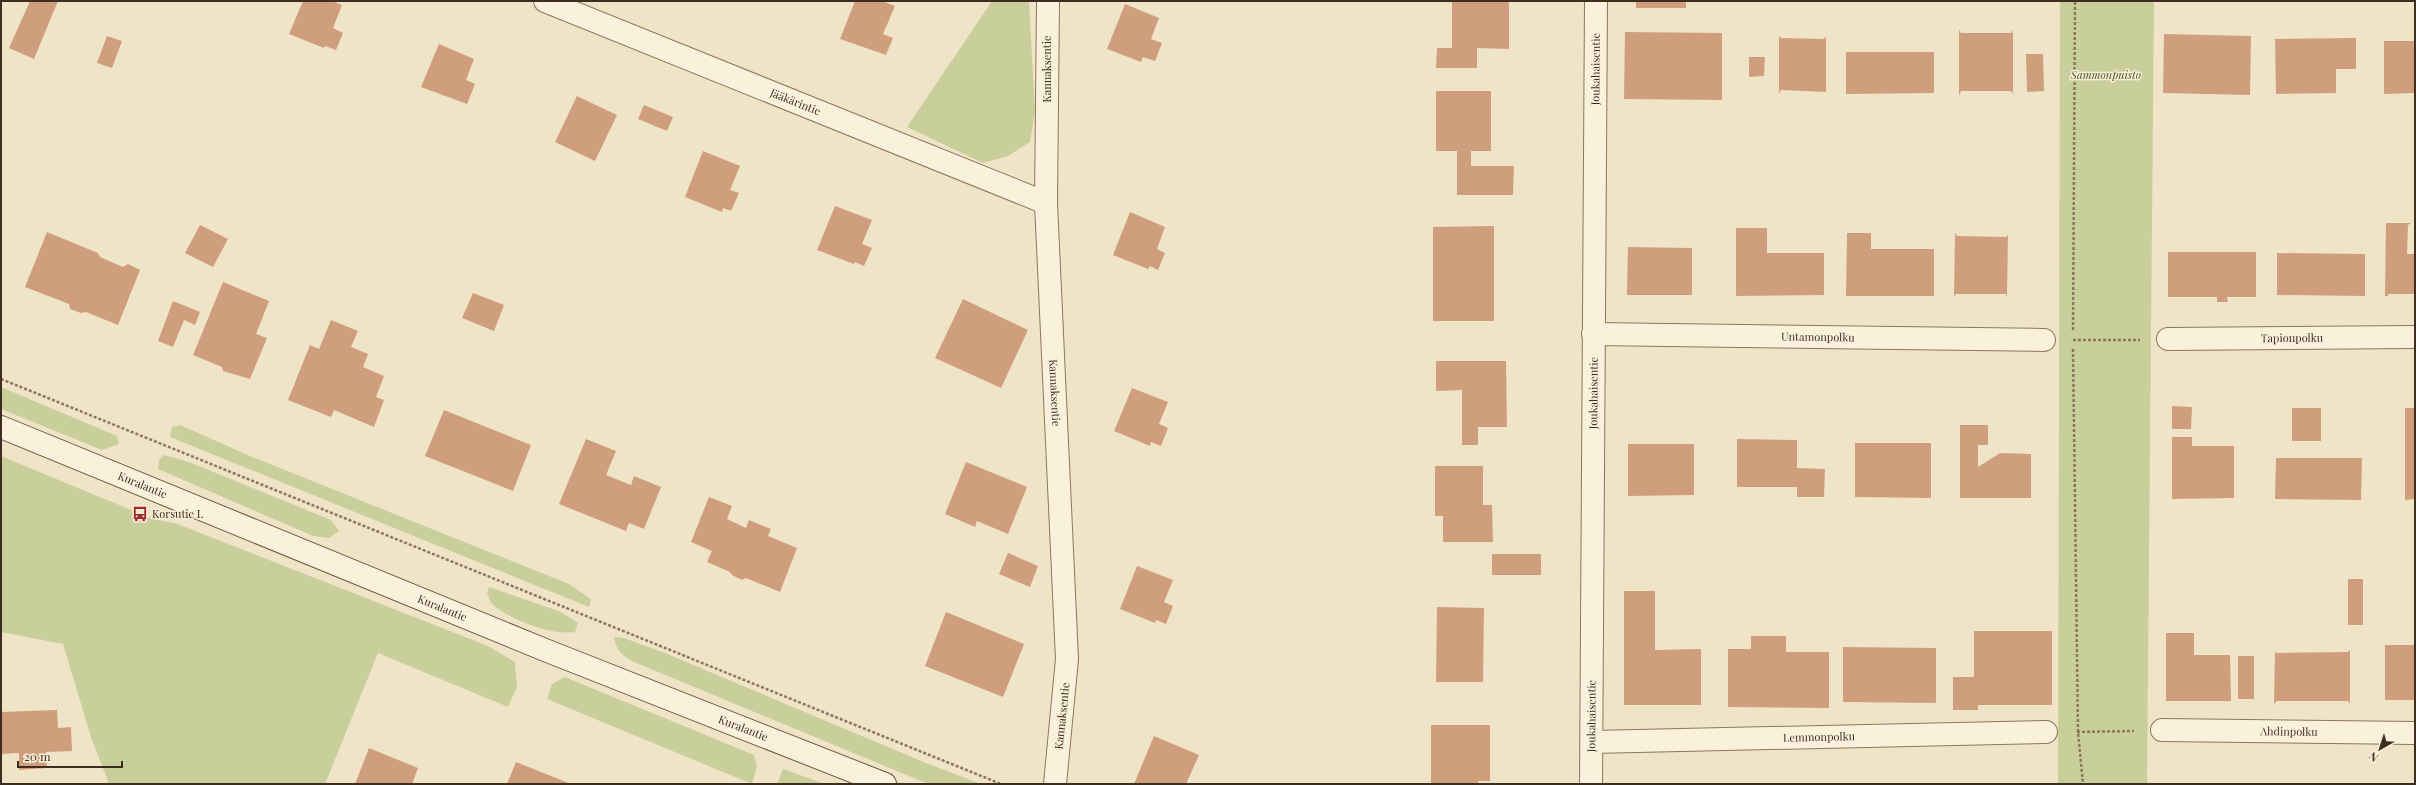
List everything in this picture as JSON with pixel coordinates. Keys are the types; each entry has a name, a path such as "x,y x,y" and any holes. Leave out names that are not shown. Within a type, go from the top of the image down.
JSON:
{"street":[{"name":"Jääkärintie","path":"545,1 1046,202"},
{"name":"Kannaksentie","path":"1048,1 1046,202 1068,659 1055,784"},
{"name":"Joukahaisentie","path":"1591,784 1593,742 1593,334 1596,1"},
{"name":"Untamonpolku","path":"1593,334 2044,340"},
{"name":"Tapionpolku","path":"2168,339 2415,337"},
{"name":"Kuralantie","path":"1,427 545,650 885,784"},
{"name":"Ahdinpolku","path":"2162,730 2415,733"},
{"name":"Lemmonpolku","path":"1593,742 2046,732"}],"path":[{"path":"2075,1 2073,340 2078,732 2083,784"},
{"path":"2044,340 2168,339"},
{"path":"1,379 1001,784"},
{"path":"2046,732 2162,730"}],"green space":[{"path":"992,1 1029,1 1035,111 1030,142 1008,156 983,163 907,127"},
{"name":"Sammonpuisto","path":"2060,1 2154,1 2147,784 2058,784"},
{"path":"1,387 117,436 119,444 102,450 1,409"},
{"path":"180,425 250,456 569,584 591,599 589,607 170,437 172,427"},
{"path":"164,455 189,462 331,520 339,531 329,538 313,536 158,469 159,460"},
{"path":"1,456 153,519 175,523 488,646 515,662 517,687 508,707 378,653 325,784 109,784 91,737 63,644 1,632"},
{"path":"489,587 561,612 578,623 575,632 555,632 532,626 510,616 492,604 487,593"},
{"path":"614,637 624,638 665,653 926,763 981,784 928,784 634,662 620,652 616,646"},
{"path":"565,677 754,755 757,766 752,784 547,699 552,684"},
{"path":"783,769 825,784 777,784"}],"building":[{"path":"30,1 58,1 34,59 9,48"},
{"path":"303,1 332,1 342,5 333,28 343,33 336,50 325,46 324,48 289,34"},
{"path":"855,1 882,1 895,6 883,34 893,38 886,55 840,39"},
{"path":"1452,1 1509,1 1509,49 1477,48 1477,68 1436,68 1437,48 1452,48"},
{"path":"1636,1 1686,1 1686,8 1636,8"},
{"path":"1125,4 1159,18 1151,39 1162,43 1155,61 1143,57 1141,62 1107,49"},
{"path":"1959,30 1961,33 2011,33 2013,30 2013,94 2011,91 1961,91 1959,96"},
{"path":"1625,32 1722,33 1722,100 1624,99"},
{"path":"2164,34 2251,36 2250,95 2163,93"},
{"path":"107,36 122,41 112,68 97,63"},
{"path":"1779,36 1781,38 1824,39 1826,36 1826,92 1781,90 1779,94"},
{"path":"2356,38 2356,69 2336,69 2336,93 2276,94 2275,39"},
{"path":"2384,41 2415,41 2415,93 2384,94"},
{"path":"439,44 474,59 466,80 475,84 467,104 421,87"},
{"path":"1846,52 1934,52 1934,93 1846,94"},
{"path":"2026,54 2043,54 2044,91 2027,92"},
{"path":"1749,57 1765,57 1764,76 1749,77"},
{"path":"1436,91 1491,91 1491,151 1471,151 1471,166 1514,166 1513,195 1457,195 1457,151 1436,151"},
{"path":"577,96 617,115 595,161 555,142"},
{"path":"644,105 673,117 667,131 638,119"},
{"path":"703,151 740,166 730,190 739,193 731,211 723,208 722,212 685,197"},
{"path":"835,206 872,220 862,244 872,248 864,266 855,262 854,264 817,250"},
{"path":"1130,212 1165,227 1157,249 1165,253 1158,270 1150,266 1148,269 1113,255"},
{"path":"2386,223 2411,223 2408,225 2407,254 2415,254 2415,294 2388,294 2388,296 2385,296"},
{"path":"200,225 228,239 213,267 185,253"},
{"path":"1494,226 1494,321 1433,321 1433,227"},
{"path":"1736,228 1767,228 1767,253 1824,253 1824,295 1736,296"},
{"path":"47,232 98,253 100,257 123,267 128,264 140,270 118,325 86,312 81,313 70,309 69,304 25,287"},
{"path":"1847,233 1871,233 1871,249 1934,249 1934,296 1846,296"},
{"path":"1955,233 1957,236 2006,237 2008,235 2007,297 2006,294 1956,294 1954,297"},
{"path":"1628,247 1692,248 1692,295 1627,295"},
{"path":"2168,252 2256,252 2256,297 2227,297 2228,302 2217,302 2217,297 2168,297"},
{"path":"2277,253 2365,254 2365,296 2277,295"},
{"path":"223,282 269,301 256,334 267,338 250,379 223,371 222,367 193,355"},
{"path":"473,293 504,305 494,331 462,318"},
{"path":"963,299 1028,330 1001,388 935,358"},
{"path":"173,301 200,312 195,325 184,320 173,347 158,341"},
{"path":"331,320 358,331 351,347 368,354 363,367 384,376 376,397 384,400 374,427 334,410 331,417 288,400 310,345 319,349"},
{"path":"1436,361 1506,361 1507,427 1478,427 1478,445 1462,445 1462,390 1436,391"},
{"path":"1132,388 1168,402 1159,424 1168,428 1161,446 1151,442 1150,446 1114,431"},
{"path":"2172,406 2192,407 2191,429 2172,429"},
{"path":"2292,408 2321,408 2321,441 2292,441"},
{"path":"2405,408 2415,408 2415,499 2405,500"},
{"path":"444,410 531,445 513,491 425,456"},
{"path":"1960,425 1988,425 1988,445 1978,445 1978,467 2000,453 2031,454 2031,498 1960,498"},
{"path":"2172,437 2192,437 2192,446 2234,446 2234,498 2172,499"},
{"path":"586,439 616,451 606,475 631,485 634,476 661,487 644,529 629,523 626,531 559,504"},
{"path":"1737,439 1797,440 1797,468 1825,469 1824,497 1797,497 1797,487 1737,487"},
{"path":"1855,443 1931,443 1931,498 1855,497"},
{"path":"1628,444 1694,444 1694,495 1628,496"},
{"path":"2276,458 2362,458 2361,500 2275,499"},
{"path":"966,462 1027,487 1008,534 977,521 975,527 945,514"},
{"path":"1435,466 1483,466 1483,505 1492,505 1493,542 1443,542 1443,516 1435,516"},
{"path":"709,497 732,506 727,519 746,528 749,520 771,529 768,536 797,548 780,592 746,578 742,580 732,575 730,572 707,562 712,551 691,542"},
{"path":"1008,553 1038,566 1030,587 999,574"},
{"path":"1492,554 1541,554 1541,575 1492,575"},
{"path":"1137,566 1173,580 1164,602 1173,606 1166,624 1156,620 1155,623 1120,609"},
{"path":"2348,579 2363,579 2363,625 2348,625"},
{"path":"1624,591 1655,591 1655,650 1701,649 1701,705 1624,705"},
{"path":"1437,607 1484,608 1483,682 1436,682"},
{"path":"946,612 1024,644 1003,697 925,666"},
{"path":"1974,631 2052,631 2052,705 1978,705 1978,710 1953,710 1953,677 1974,677"},
{"path":"2166,633 2194,633 2194,655 2230,655 2231,701 2166,701"},
{"path":"1751,636 1786,636 1786,652 1829,652 1829,708 1728,707 1728,649 1751,649"},
{"path":"2385,645 2415,645 2415,700 2385,700"},
{"path":"1843,647 1936,648 1936,703 1843,702"},
{"path":"2275,650 2276,653 2348,652 2350,650 2350,704 2348,701 2277,701 2274,704"},
{"path":"2238,656 2254,656 2254,699 2238,699"},
{"path":"57,710 58,728 71,727 72,751 46,752 47,768 19,770 19,753 1,754 1,712"},
{"path":"1431,725 1490,725 1490,781 1478,781 1478,784 1431,784"},
{"path":"1154,736 1199,755 1186,784 1134,784"},
{"path":"369,748 418,768 412,784 355,784"},
{"path":"516,762 571,784 507,784"}],"place":[{"name":"Korsutie L","path":"140,514"}]}
